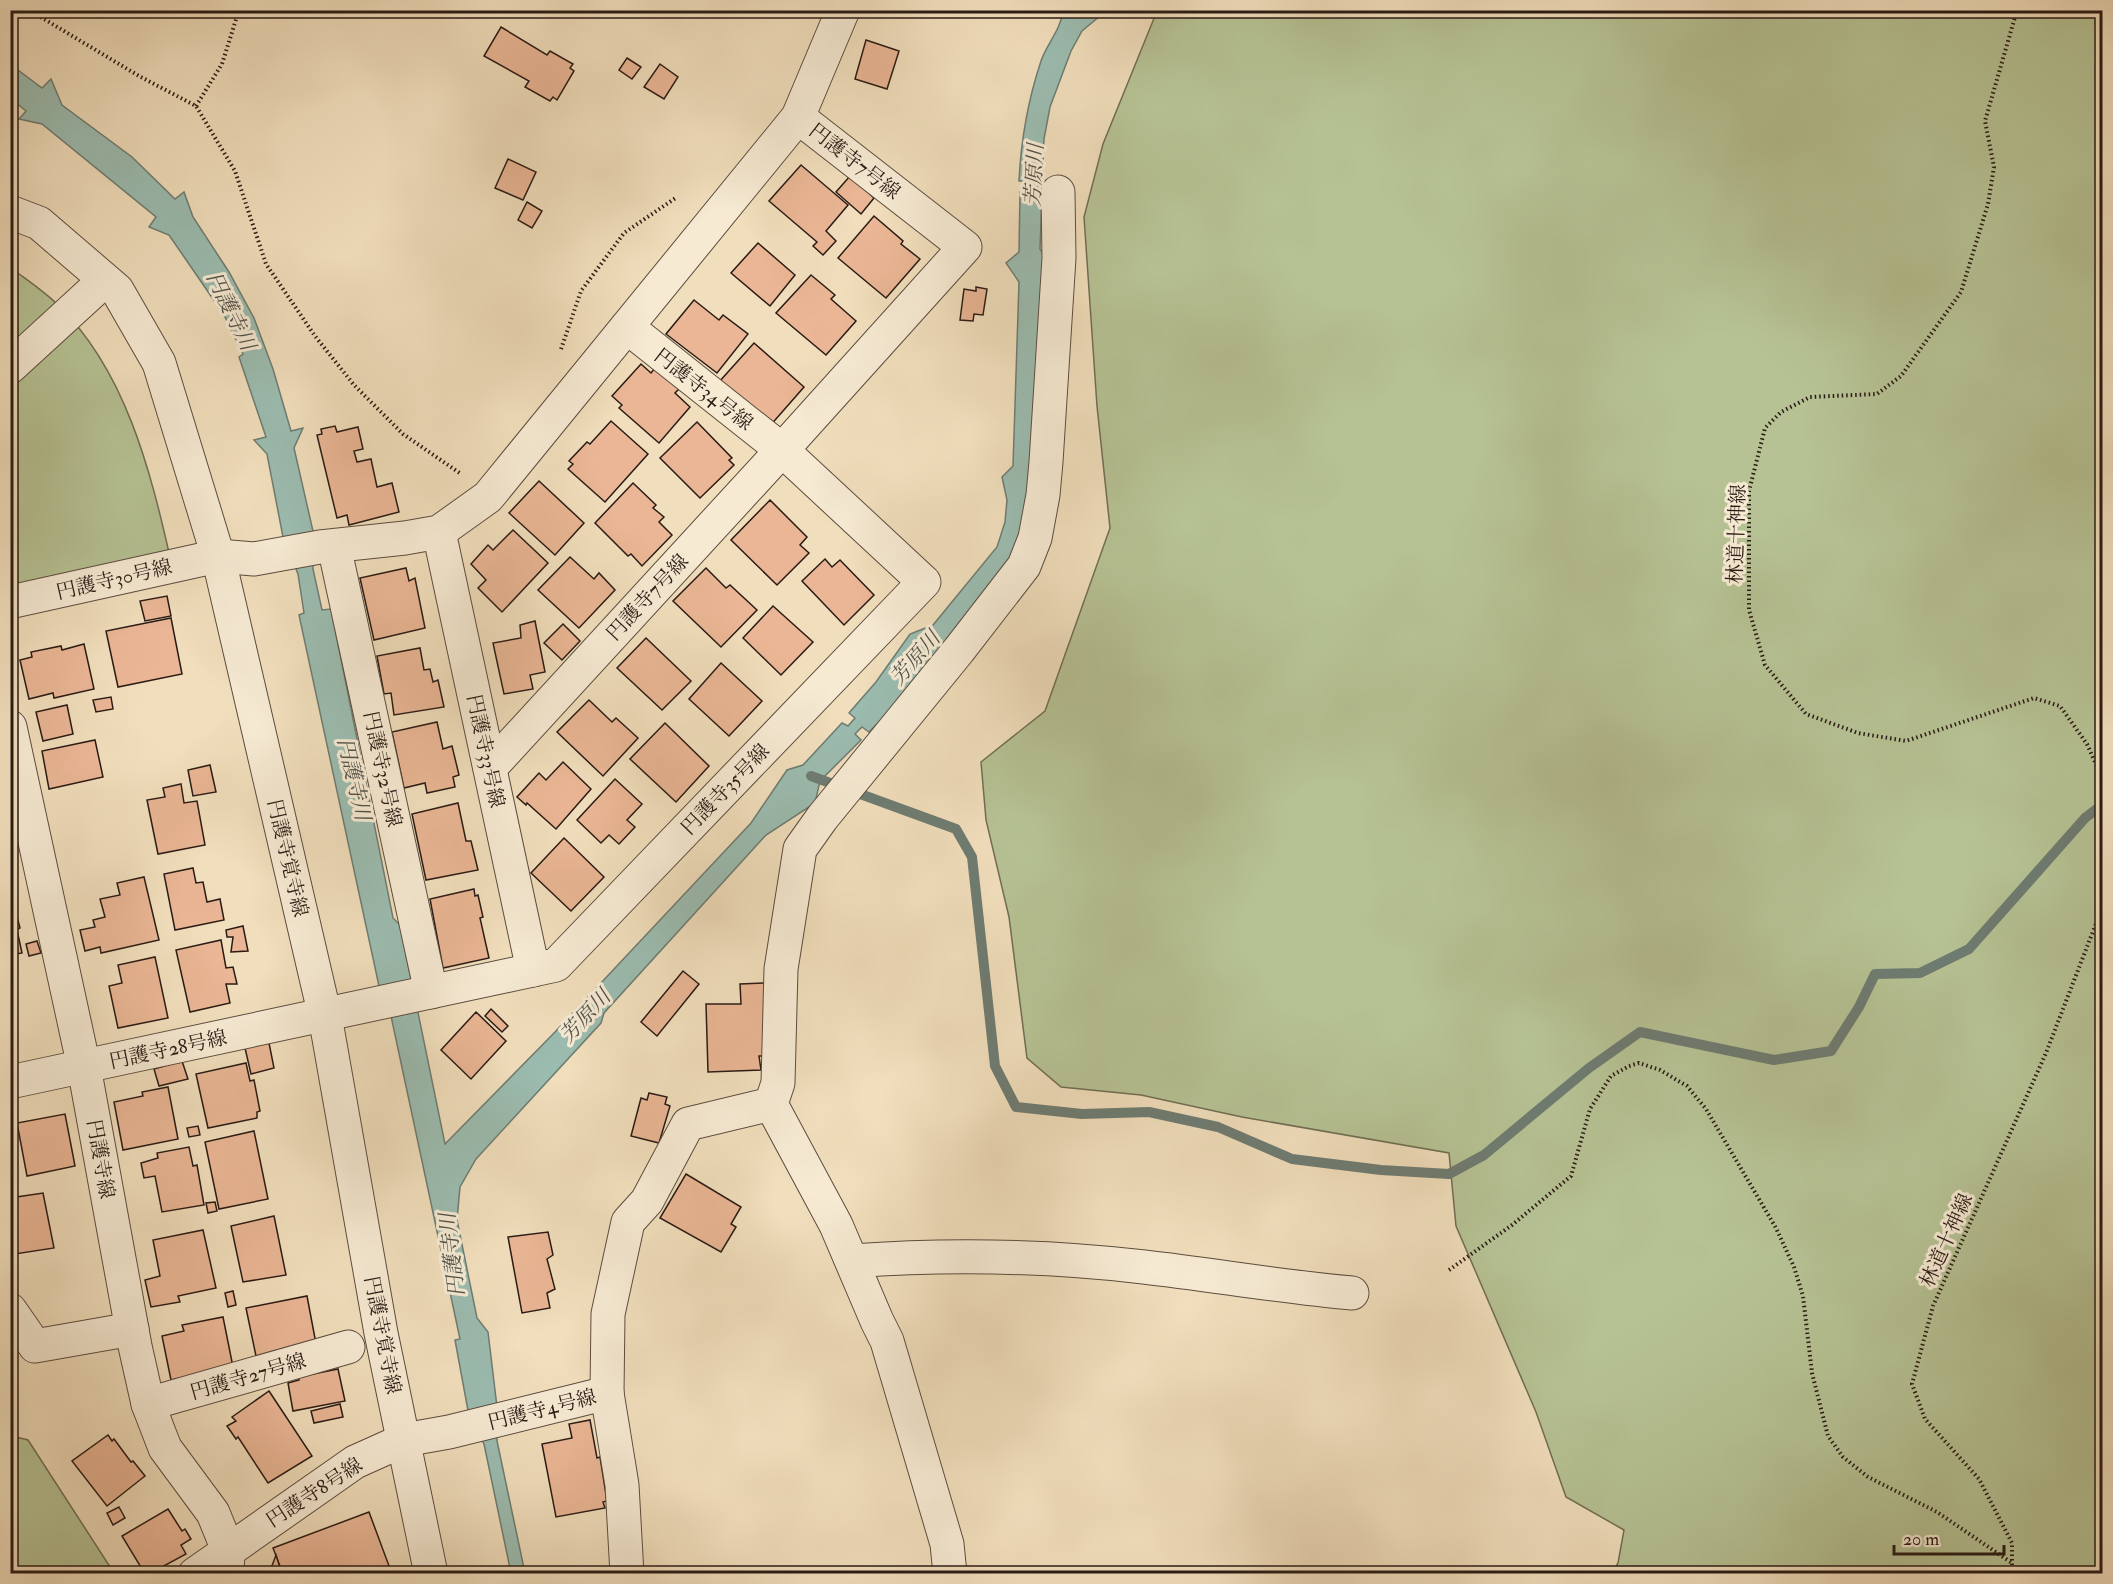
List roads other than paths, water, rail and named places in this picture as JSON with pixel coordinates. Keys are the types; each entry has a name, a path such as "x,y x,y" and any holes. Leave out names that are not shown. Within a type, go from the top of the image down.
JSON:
{"street":[{"path":"798,117 843,10"},
{"name":"円護寺7号線","path":"218,556 254,559 439,532 488,496 798,117 965,247 490,768"},
{"path":"950,1574 947,1544 887,1341 836,1225 771,1104 778,1083 781,969 800,849 822,818 959,650 1024,566 1035,538 1043,495 1047,451 1059,258 1058,192"},
{"name":"円護寺覚寺線","path":"10,212 39,223 117,290 159,363 218,556 340,1012 381,1333 432,1574"},
{"path":"10,367 105,280"},
{"name":"円護寺34号線","path":"627,327 782,450"},
{"name":"円護寺35号線","path":"340,1012 556,965 924,582 782,450"},
{"name":"円護寺33号線","path":"439,532 533,970"},
{"name":"円護寺32号線","path":"327,547 431,992"},
{"name":"円護寺30号線","path":"10,602 218,556"},
{"name":"円護寺線","path":"10,727 22,831 84,1067 148,1404 165,1448 213,1512 227,1562"},
{"name":"円護寺28号線","path":"10,1082 340,1012"},
{"path":"607,1393 608,1314 628,1222 647,1202 688,1124 771,1104"},
{"path":"852,1261 930,1258 1024,1259 1143,1267 1259,1284 1353,1293"},
{"path":"10,1310 35,1346 132,1329"},
{"name":"円護寺27号線","path":"148,1404 348,1347"},
{"name":"円護寺4号線","path":"404,1440 449,1432 607,1393 622,1485 627,1574"},
{"name":"円護寺8号線","path":"195,1574 227,1562 355,1462 404,1440"}],"water":[{"path":"1063,11 1106,11 1082,31 1071,51 1050,107 1044,139 1042,180 1038,181 1038,192 1042,193 1040,249 1051,265 1023,551 942,659 869,732 862,727 855,734 861,740 820,781 815,803 766,835 604,1013 601,1023 476,1159 460,1187 457,1220 477,1318 488,1332 497,1407 497,1441 525,1573 511,1573 484,1444 469,1416 455,1340 460,1339 391,1016 379,986 299,615 304,613 298,574 283,537 267,454 254,440 266,437 239,357 243,354 224,315 169,235 149,227 156,217 42,124 19,119 26,111 11,99 10,64 42,88 51,79 62,105 132,157 175,199 184,192 193,217 229,272 254,318 273,369 291,431 303,428 294,448 313,531 313,569 322,610 331,609 393,918 400,925 445,1144 555,1032 751,823 787,770 803,765 842,723 848,726 855,718 849,713 876,682 910,634 933,625 997,547 1005,522 1007,500 1002,477 1013,466 1019,282 1006,263 1019,252 1020,192 1025,191 1025,181 1019,181 1020,166 1029,105 1041,61 1060,24"}],"waterway":[{"path":"811,776 956,829 972,857 995,1066 1016,1107 1082,1114 1149,1112 1218,1127 1292,1159 1381,1170 1449,1174 1484,1155 1589,1068 1640,1032 1774,1060 1831,1051 1859,1007 1875,974 1920,973 1969,949 2085,818 2102,805"}],"water label":[{"name":"芳原川","path":"1034,175"},
{"name":"円護寺川","path":"231,311"},
{"name":"芳原川","path":"915,658"},
{"name":"円護寺川","path":"354,779"},
{"name":"芳原川","path":"585,1016"},
{"name":"円護寺川","path":"452,1255"}]}
